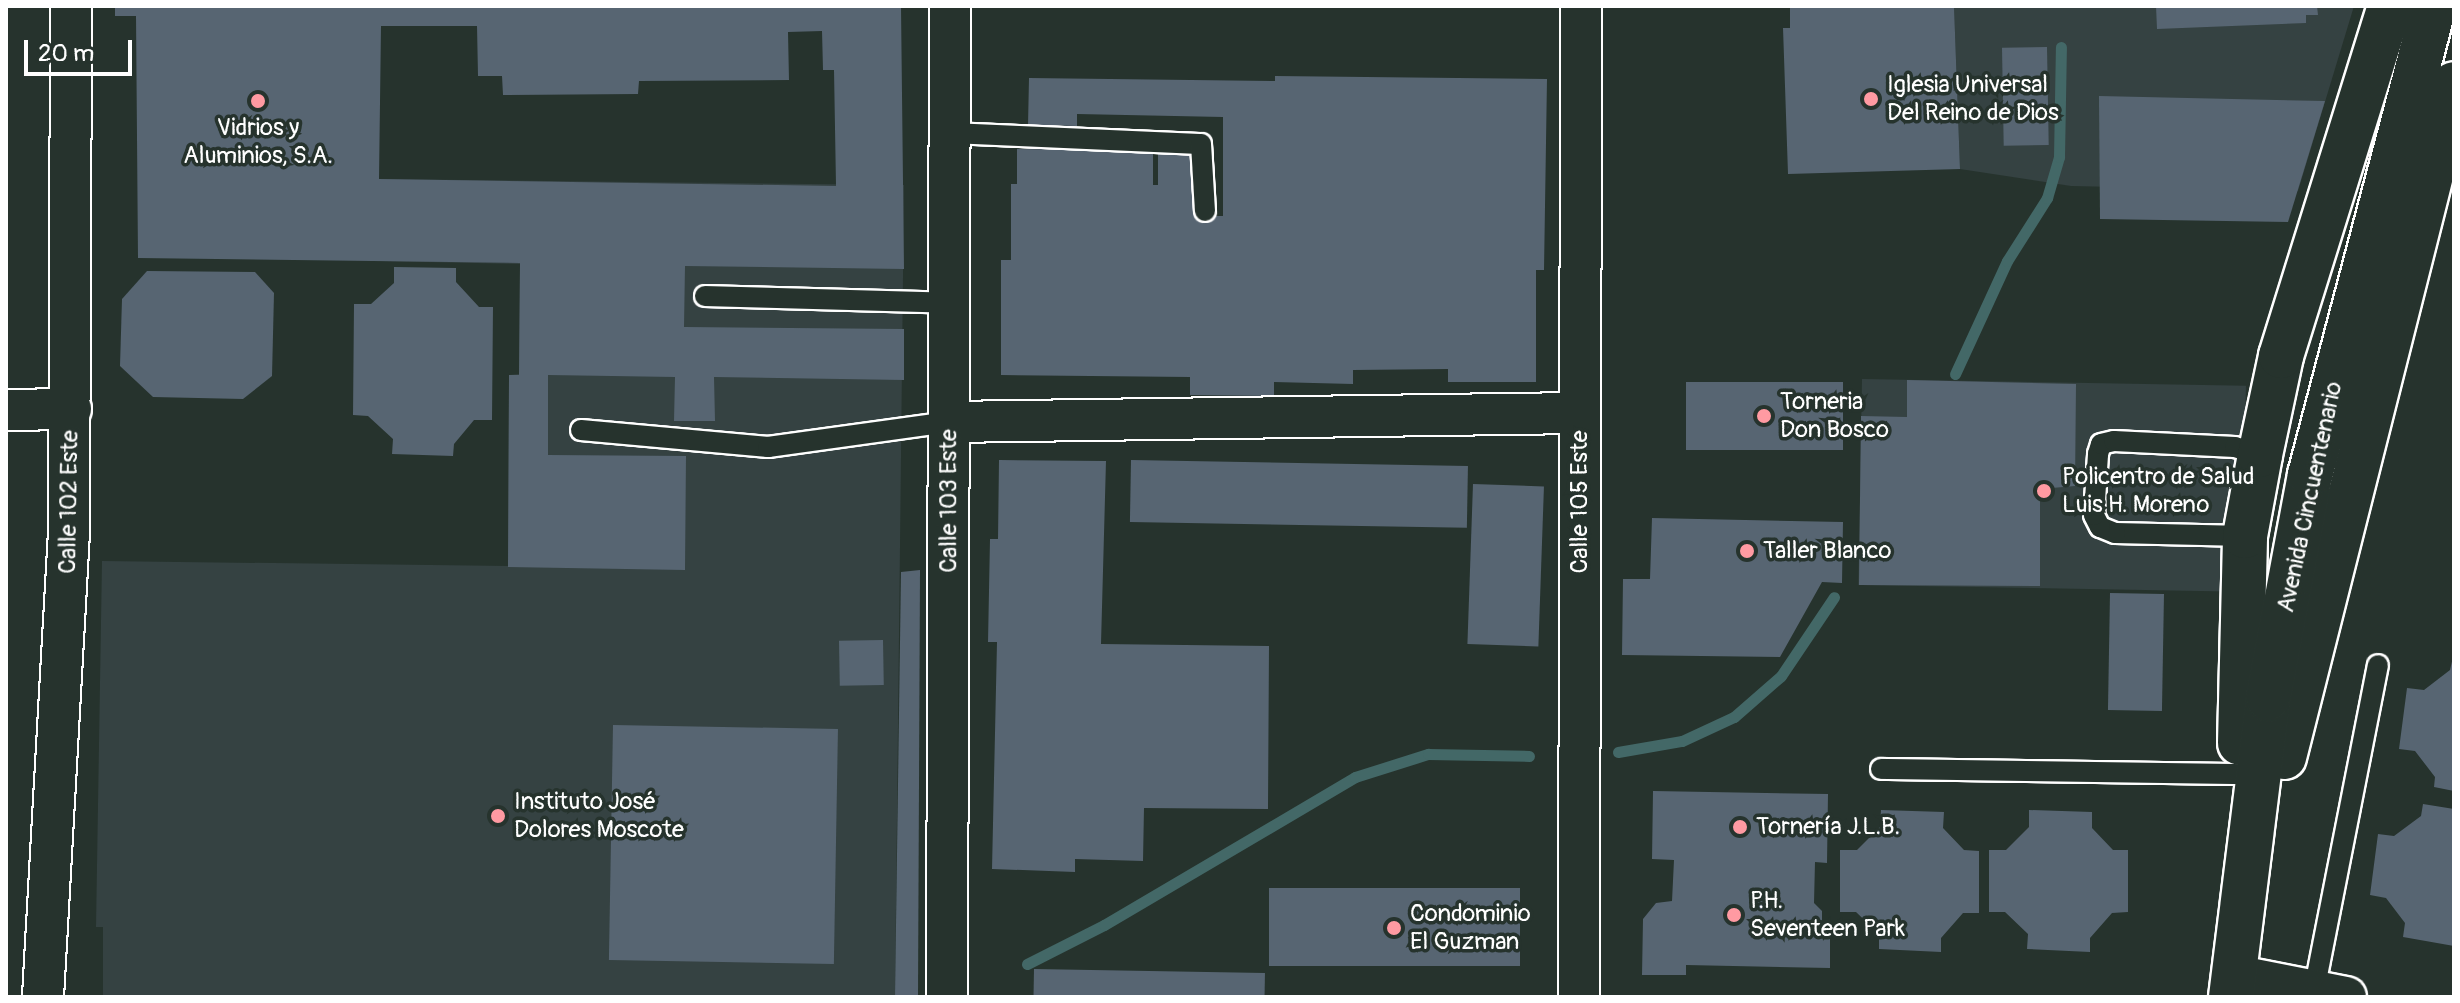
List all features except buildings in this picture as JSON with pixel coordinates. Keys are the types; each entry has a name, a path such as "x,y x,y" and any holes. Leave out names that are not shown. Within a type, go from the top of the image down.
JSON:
{"main road":[{"path":"2242,926 2240,774 2245,536 2281,356 2390,6"},
{"name":"Avenida Cincuentenario","path":"2233,986 2268,699 2310,475 2434,6"},
{"path":"2242,926 2454,84"}],"street":[{"name":"Calle 102 Este","path":"43,997 69,534 71,6"},
{"name":"Calle 103 Este","path":"947,997 950,6"},
{"name":"Calle 105 Este","path":"1579,997 1581,6"},
{"path":"6,410 71,409"},
{"path":"949,422 1580,413"},
{"path":"2233,986 2330,994"}],"lane":[{"path":"950,133 1201,144 1205,211"},
{"path":"705,296 949,303"},
{"path":"581,430 768,447 949,422"},
{"path":"2245,536 2115,533 2100,527 2094,515 2098,454 2101,444 2114,441 2235,447 2260,455"},
{"path":"2330,994 2378,665"},
{"path":"1881,769 2240,774"}],"shaded area":[{"path":"1954,6 2354,6 2298,191 2071,186 1960,169"},
{"name":"Instituto José Dolores Moscote","path":"379,179 904,185 895,997 103,997 103,927 96,927 102,561 508,566 509,375 519,374 520,264 379,261"},
{"name":"Policentro de Salud Luis H. Moreno","path":"1862,379 2246,386 2242,592 1858,585"}],"waterway":[{"path":"1955,374 2007,261 2047,198 2059,157 2061,47"},
{"path":"1618,752 1682,741 1734,717 1781,676 1834,597"},
{"path":"1027,964 1104,925 1355,777 1428,754 1529,756"}],"place":[{"name":"Iglesia Universal Del Reino de Dios","path":"1871,99"},
{"name":"Vidrios y Aluminios, S.A.","path":"258,101"},
{"name":"Torneria Don Bosco","path":"1764,416"},
{"name":"Policentro de Salud Luis H. Moreno","path":"2044,491"},
{"name":"Taller Blanco","path":"1747,551"},
{"name":"Instituto José Dolores Moscote","path":"498,816"},
{"name":"Tornería J.L.B.","path":"1740,827"},
{"name":"P.H. Seventeen Park","path":"1734,915"},
{"name":"Condominio El Guzman","path":"1394,928"}]}
